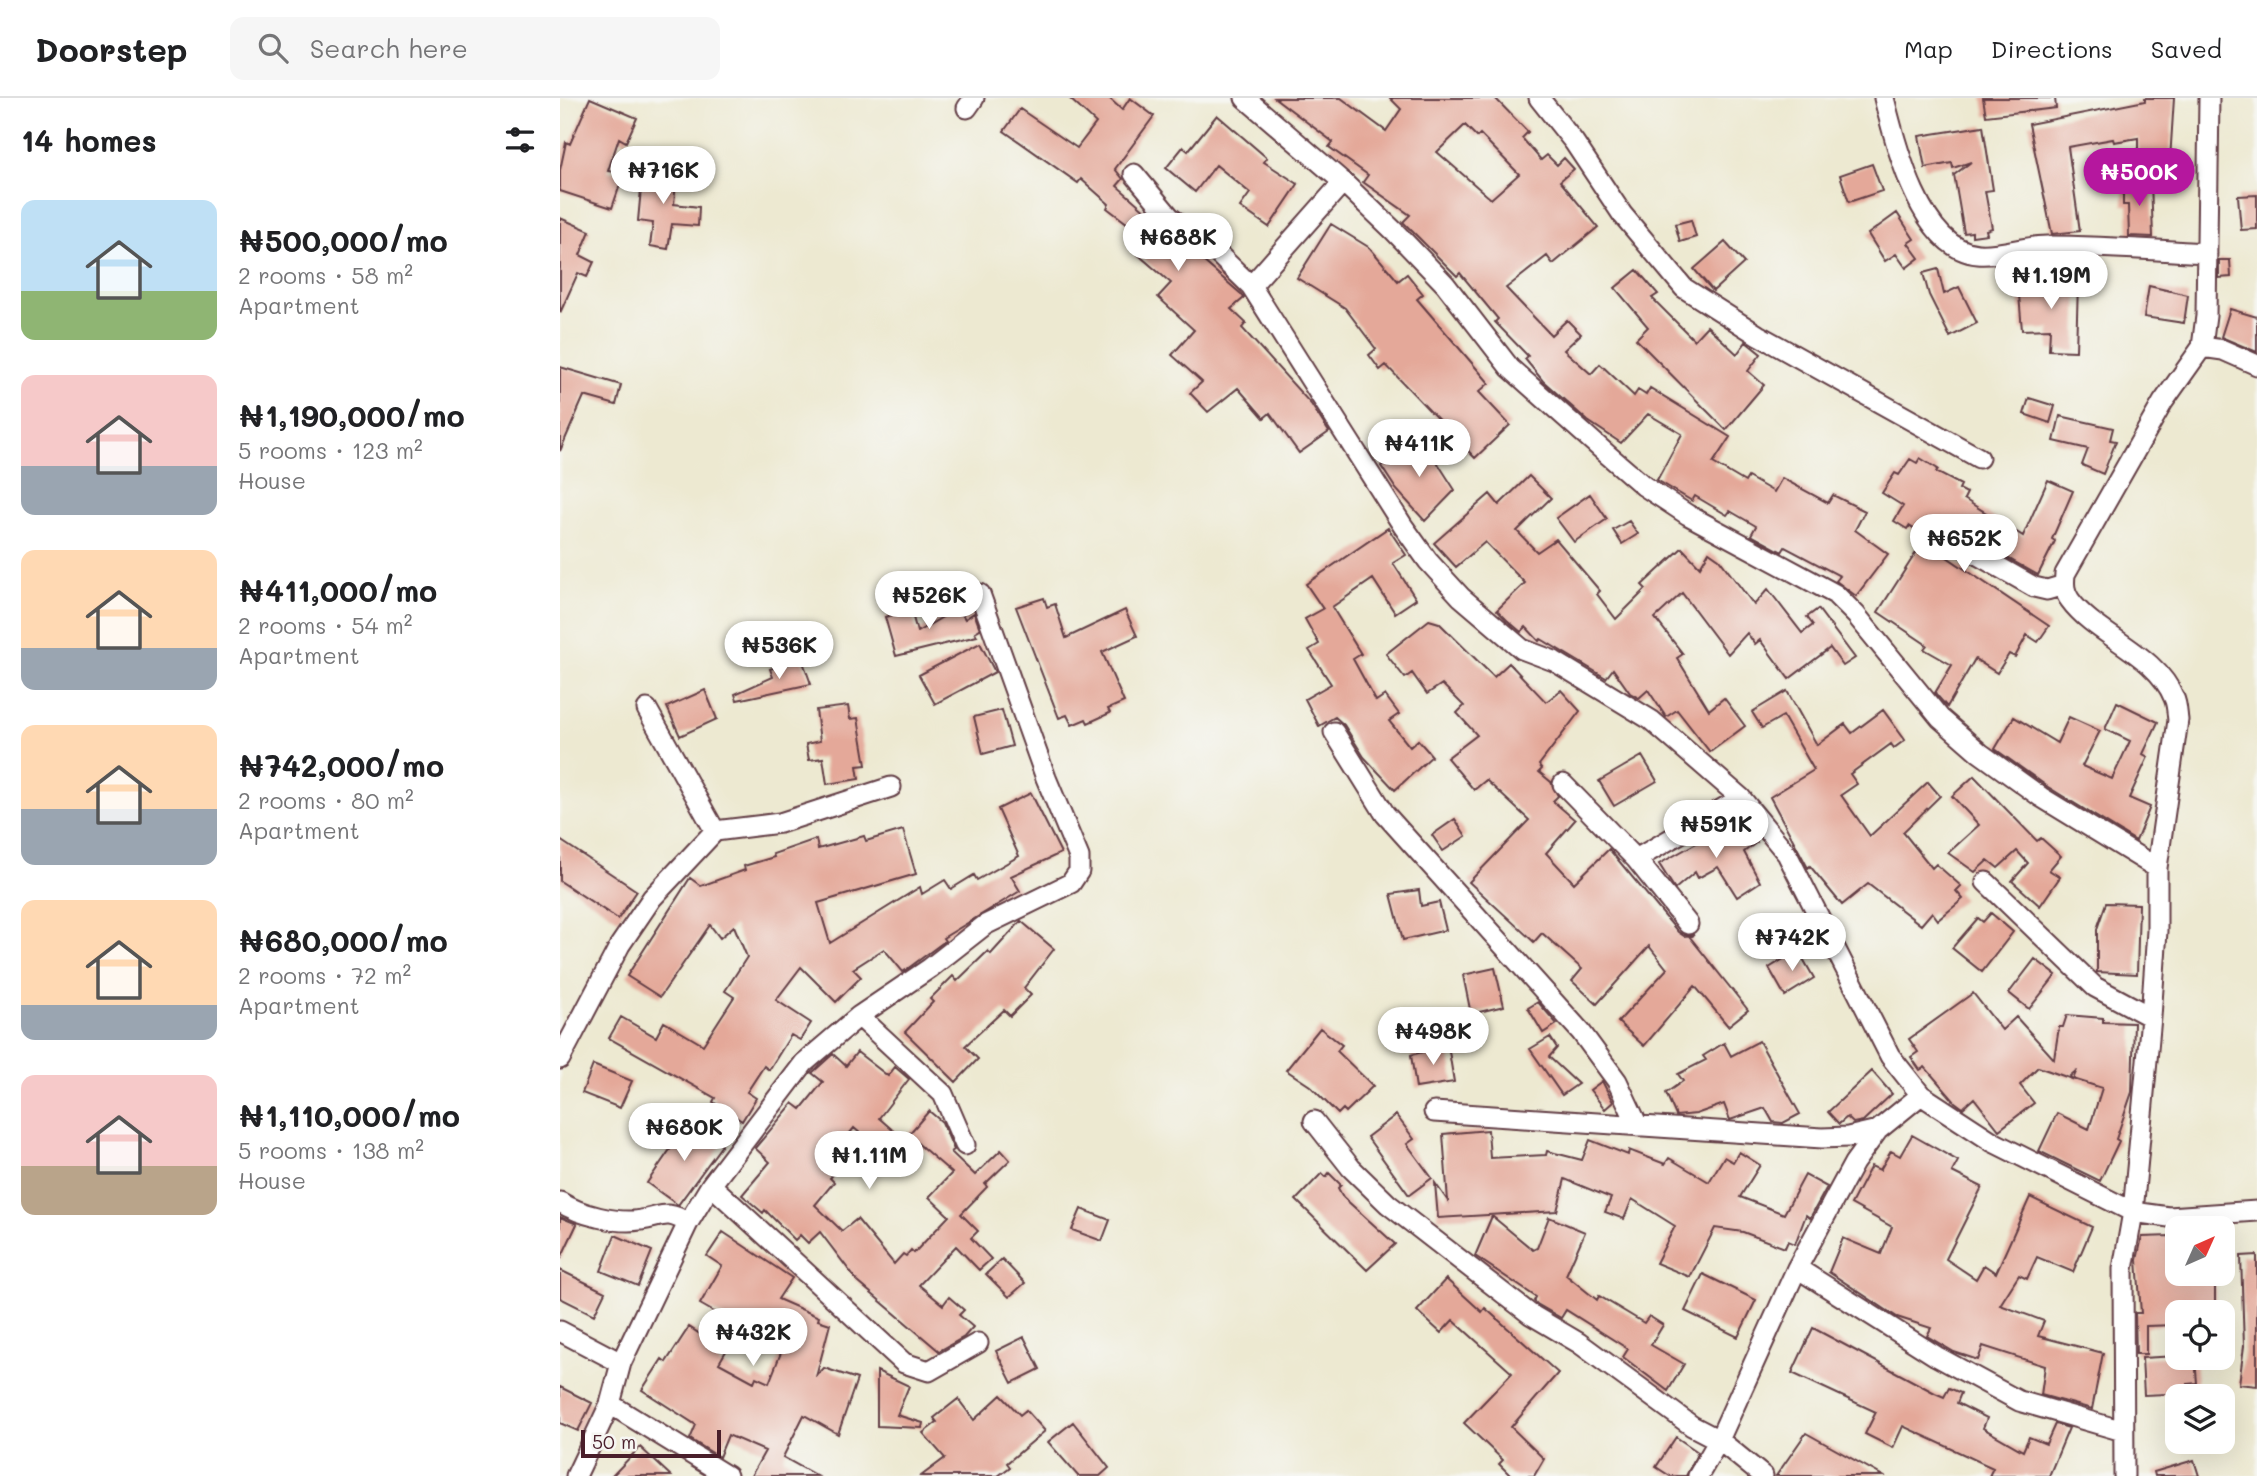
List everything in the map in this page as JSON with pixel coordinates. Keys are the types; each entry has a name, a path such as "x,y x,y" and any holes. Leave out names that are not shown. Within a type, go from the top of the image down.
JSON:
{"street":[{"path":"1245,98 1343,183 1445,284 1510,368 1644,486 1688,515 1835,594 1856,615 1940,718 1980,753 2041,797 2157,868"},
{"path":"1539,98 1574,142 1622,214 1684,288 1758,335 1979,458"},
{"path":"1884,98 1906,174 1926,215 1958,247 1978,254 2031,246 2207,253"},
{"path":"2124,1476 2125,1360 2122,1297 2126,1247 2133,1212 2151,1017 2157,931 2157,868 2178,720 2175,699 2164,681 2142,658 2070,600 2064,585 2065,574 2163,402 2202,347 2206,316 2208,98"},
{"path":"1134,174 1170,217 1218,254 1251,286 1403,526 1428,561 1461,597 1522,649 1554,661 1651,720 1741,798 1787,854 1890,1056 1921,1095 1993,1142 2133,1212 2169,1217 2257,1211"},
{"path":"1251,286 1343,183"},
{"path":"2202,347 2223,350 2257,365"},
{"path":"1962,546 2034,587 2047,590 2064,585"},
{"path":"576,1476 610,1405 621,1363 688,1223 711,1185 804,1063 859,1016 930,968 985,925 1071,883 1079,871 1079,857 1046,778 980,594"},
{"path":"647,709 715,831"},
{"path":"1334,732 1385,814 1581,1032 1617,1081 1638,1126"},
{"path":"1563,784 1636,859 1688,924"},
{"path":"560,1059 620,945 639,917 652,898 715,831 780,823 891,787"},
{"path":"1636,859 1741,798"},
{"path":"1986,882 2095,987 2151,1017"},
{"path":"859,1016 943,1094 965,1145"},
{"path":"1698,1476 1719,1440 1797,1268 1854,1163 1878,1130 1921,1095"},
{"path":"1434,1112 1822,1138 1848,1138 1878,1130"},
{"path":"1314,1121 1352,1168 1388,1204 1530,1314 1579,1343 1692,1426 1719,1440 1763,1476"},
{"path":"711,1185 904,1363 929,1371 978,1343"},
{"path":"560,1202 618,1220 640,1220 667,1213 688,1223"},
{"path":"1797,1268 1936,1356 2019,1401 2123,1431"},
{"path":"560,1331 621,1363"},
{"path":"610,1405 727,1476"}],"building":[{"path":"590,98 637,118 626,142 619,138 608,171 624,173 612,208 560,191 560,170 566,142 570,144"},
{"path":"1069,98 1109,98 1122,110 1130,98 1154,116 1115,169 1123,179 1117,186 1241,294 1244,298 1231,309 1246,323 1242,328 1311,404 1329,432 1299,453 1270,413 1264,418 1238,388 1208,412 1190,393 1202,382 1172,355 1194,330 1158,297 1171,283 1134,251 1145,237 1107,208 1109,204 1081,179 1078,183 1004,131 1020,109 1077,148 1096,123"},
{"path":"1275,98 1341,98 1386,131 1401,109 1390,98 1495,98 1528,132 1522,138 1541,160 1547,155 1557,165 1564,158 1574,169 1560,181 1598,227 1553,264 1547,256 1506,288 1551,335 1567,320 1581,334 1564,350 1591,374 1600,364 1634,396 1638,390 1646,395 1650,388 1730,437 1713,463 1745,482 1748,477 1774,492 1782,478 1828,503 1833,495 1865,511 1855,530 1888,554 1856,596 1836,581 1840,576 1785,547 1782,552 1751,535 1756,526 1730,511 1727,515 1695,496 1692,501 1657,480 1682,434 1648,414 1621,443 1588,421 1543,381 1525,359 1528,356 1495,322 1498,319 1460,273 1457,276 1403,222 1410,215 1363,182 1368,175 1329,147 1333,142","holes":["1465,125 1477,137 1480,134 1519,174 1491,199 1437,152"]},
{"path":"1983,98 2055,98 2056,108 1986,116"},
{"path":"2145,98 2174,98 2170,160 2181,160 2181,174 2138,175 2138,138 2114,142 2113,139 2068,147 2080,231 2052,234 2029,124 2145,101"},
{"path":"1217,115 1267,158 1264,162 1298,184 1269,227 1240,207 1250,193 1216,165 1195,192 1166,168 1183,147 1188,151"},
{"path":"1983,126 1993,190 1985,191 1992,228 1986,230 1987,234 1972,236 1972,232 1964,233 1954,175 1971,162 1953,168 1952,163 1925,168 1919,136"},
{"path":"1872,164 1882,191 1849,202 1840,175"},
{"path":"643,168 677,170 674,204 699,207 698,226 672,224 668,249 650,246 653,223 638,221"},
{"path":"2151,181 2153,237 2129,236 2128,205 2123,205 2123,191 2127,190 2127,182"},
{"path":"2257,195 2257,229 2241,230 2238,196"},
{"path":"1897,213 1914,239 1908,243 1919,258 1906,268 1896,254 1885,261 1868,234"},
{"path":"560,218 590,231 580,255 594,262 587,277 578,273 560,313"},
{"path":"1691,220 1696,237 1680,242 1675,224"},
{"path":"1331,224 1370,248 1398,281 1407,274 1423,294 1417,299 1489,383 1479,392 1510,425 1475,458 1386,365 1380,370 1369,355 1376,349 1345,308 1297,278"},
{"path":"1725,242 1744,263 1713,291 1694,269"},
{"path":"2219,260 2230,260 2231,277 2219,278"},
{"path":"1938,269 1944,294 1959,287 1977,323 1950,337 1929,295 1923,273"},
{"path":"1637,270 1658,294 1652,298 1694,340 1707,326 1737,354 1746,342 1761,354 1748,371 1764,385 1726,430 1636,339 1648,327 1615,288"},
{"path":"2018,283 2078,283 2076,351 2049,350 2050,329 2022,330"},
{"path":"2149,286 2188,295 2184,323 2144,317"},
{"path":"2230,309 2257,317 2257,352 2221,337"},
{"path":"560,367 621,385 616,405 584,396 560,451"},
{"path":"2029,398 2055,406 2050,423 2024,414"},
{"path":"2060,416 2113,428 2110,440 2116,441 2103,474 2082,465 2088,449 2054,441"},
{"path":"1423,440 1455,490 1425,521 1396,489 1381,466"},
{"path":"1920,458 1938,469 1936,472 1961,485 1959,489 1967,493 1964,499 2023,536 2048,480 2073,491 2052,539 2055,541 2038,575 1954,528 1941,553 2049,626 2038,642 2027,635 2015,657 2009,654 1997,673 1975,659 1947,707 1935,693 1952,665 1924,649 1927,645 1878,612 1926,537 1909,526 1907,529 1894,521 1903,506 1882,493 1895,473 1899,475 1910,459 1917,463"},
{"path":"1529,476 1551,498 1517,531 1537,552 1556,539 1600,591 1597,594 1616,619 1646,589 1642,585 1682,548 1700,567 1709,552 1719,559 1754,605 1768,589 1802,633 1813,625 1807,617 1818,609 1855,658 1843,666 1830,648 1789,679 1760,640 1755,644 1747,633 1728,654 1682,593 1655,618 1683,654 1677,658 1709,710 1724,698 1745,726 1710,752 1677,710 1666,717 1648,690 1639,698 1630,693 1613,669 1606,678 1541,639 1539,641 1526,627 1521,632 1507,620 1497,610 1525,583 1485,542 1456,567 1434,543 1490,494 1499,505"},
{"path":"1590,494 1607,519 1574,542 1556,518"},
{"path":"1629,521 1638,534 1622,544 1613,530"},
{"path":"1388,528 1406,555 1393,563 1416,599 1395,613 1373,579 1332,607 1361,654 1353,659 1376,701 1385,695 1399,714 1389,721 1410,747 1418,740 1432,756 1395,790 1364,757 1344,725 1335,717 1319,726 1305,699 1331,684 1309,650 1319,644 1305,619 1323,609 1306,584"},
{"path":"1044,598 1047,607 1055,604 1066,638 1125,610 1137,636 1102,652 1124,702 1108,709 1110,713 1088,723 1086,719 1072,725 1067,715 1059,718 1016,607"},
{"path":"958,608 965,619 974,613 980,629 975,632 977,636 896,656 885,617 911,610 917,632"},
{"path":"1429,620 1439,623 1494,677 1509,663 1546,702 1561,690 1580,711 1539,765 1542,769 1539,772 1551,782 1558,796 1553,801 1575,820 1546,853 1574,883 1609,849 1678,932 1684,936 1694,935 1690,937 1748,1010 1728,1026 1695,986 1644,1046 1618,1022 1667,969 1649,946 1597,1004 1572,981 1582,969 1542,933 1534,942 1469,882 1529,820 1486,780 1474,790 1447,758 1477,735 1457,713 1464,706 1442,684 1427,694 1412,673 1405,678 1386,654"},
{"path":"980,643 995,672 935,704 919,675"},
{"path":"802,659 811,684 737,700 735,694 773,677 770,669"},
{"path":"705,690 717,719 680,736 667,707"},
{"path":"1787,691 1817,745 1845,724 1852,733 1883,710 1905,740 1894,748 1891,744 1850,774 1857,784 1841,795 1870,836 1928,782 1940,796 1903,832 1932,868 1936,864 1961,886 1956,891 1963,899 1938,920 1932,912 1921,925 1868,884 1842,905 1810,866 1808,868 1770,797 1814,770 1783,716 1762,728 1752,712"},
{"path":"2117,702 2158,722 2143,754 2148,757 2129,798 2150,807 2136,841 2048,787 1995,749 2014,717 2057,743 2069,717 2100,731 2082,766 2112,779 2130,741 2105,729"},
{"path":"848,706 850,719 858,718 866,765 857,766 859,779 827,784 823,758 809,760 806,744 820,741 816,710"},
{"path":"1002,710 1012,746 983,754 974,717"},
{"path":"1642,756 1657,781 1614,806 1599,781"},
{"path":"1974,776 2037,841 2041,838 2061,856 2049,870 2060,877 2040,906 2012,881 2028,863 2017,851 1998,868 1988,860 1975,872 1948,853 1979,825 1952,796"},
{"path":"1031,793 1061,853 1011,876 1020,891 943,938 945,941 903,972 884,949 853,969 861,977 836,1002 801,967 776,1000 811,1023 800,1040 791,1035 769,1070 764,1066 747,1092 756,1098 742,1121 713,1102 715,1098 609,1038 621,1017 656,1037 664,1022 703,1045 734,997 725,991 747,957 734,926 720,938 710,925 660,997 627,976 690,878 701,886 745,870 744,866 774,857 773,854 816,839 818,849 864,836 866,841 903,830 916,874 818,903 830,943 920,887 922,894 945,880 951,889 974,875 977,880 1019,856 998,809"},
{"path":"1455,819 1466,836 1443,851 1432,835"},
{"path":"1727,826 1733,836 1746,826 1757,842 1744,852 1760,882 1737,897 1718,867 1698,878 1695,872 1675,889 1659,864"},
{"path":"560,840 637,891 618,919 560,881"},
{"path":"1419,890 1421,906 1439,902 1446,930 1403,940 1391,894"},
{"path":"2106,903 2139,904 2137,974 2097,972 2097,929"},
{"path":"1991,913 2013,932 1982,972 1952,948 1978,918 1983,922"},
{"path":"1021,921 1054,949 1024,988 1031,995 1010,1016 1004,1010 965,1046 978,1059 956,1082 905,1032 933,1002 930,999 953,976 957,981 988,951 991,954"},
{"path":"1798,950 1814,978 1785,996 1769,968"},
{"path":"2035,959 2056,975 2029,1009 2009,993"},
{"path":"1495,968 1504,1006 1471,1014 1463,975"},
{"path":"1973,993 2002,1030 2016,1017 2054,1059 2059,1027 2063,1027 2067,1015 2103,1018 2103,1022 2134,1023 2132,1092 2116,1139 2119,1141 2100,1181 2039,1151 2057,1113 2089,1129 2102,1088 2073,1079 2077,1070 2070,1076 2072,1079 2038,1067 2020,1085 2034,1103 1999,1130 1974,1098 1963,1108 1925,1067 1920,1070 1911,1057 1918,1052 1909,1039"},
{"path":"1538,1002 1557,1024 1543,1033 1528,1008"},
{"path":"1320,1028 1342,1045 1337,1051 1373,1086 1346,1112 1343,1109 1338,1114 1310,1086 1286,1070"},
{"path":"1550,1037 1557,1048 1549,1057 1578,1084 1562,1095 1530,1049"},
{"path":"1759,1041 1800,1114 1783,1123 1773,1122 1765,1108 1730,1120 1724,1104 1696,1114 1676,1116 1666,1093 1683,1081 1678,1074 1706,1060 1703,1056 1724,1043 1731,1056"},
{"path":"1448,1045 1454,1082 1416,1088 1411,1055"},
{"path":"857,1052 888,1076 895,1067 909,1079 879,1118 896,1133 881,1151 854,1128 836,1150 846,1159 830,1178 834,1182 815,1205 842,1231 857,1219 894,1264 903,1254 906,1256 911,1250 914,1253 949,1216 929,1197 952,1173 908,1135 929,1111 942,1122 954,1150 951,1152 975,1175 1001,1150 1010,1160 985,1184 987,1187 961,1214 978,1231 971,1238 991,1259 979,1270 956,1246 919,1285 943,1305 949,1297 964,1310 959,1315 973,1327 964,1337 939,1351 858,1282 820,1232 808,1243 800,1235 795,1240 765,1210 763,1213 742,1195 770,1162 755,1148 793,1103 801,1109 823,1082 812,1073 833,1054 846,1066"},
{"path":"593,1065 632,1081 620,1108 582,1093"},
{"path":"1872,1071 1892,1094 1863,1121 1853,1123 1847,1117 1839,1124 1828,1112"},
{"path":"1602,1081 1613,1102 1605,1109 1590,1090"},
{"path":"1396,1115 1414,1139 1407,1144 1432,1178 1409,1195 1367,1137"},
{"path":"689,1122 722,1145 678,1205 647,1183"},
{"path":"1488,1130 1490,1158 1546,1155 1547,1151 1582,1160 1590,1140 1628,1155 1629,1150 1665,1164 1669,1158 1709,1182 1724,1157 1733,1162 1739,1152 1760,1165 1740,1197 1784,1214 1805,1175 1827,1187 1810,1218 1806,1215 1795,1244 1788,1241 1785,1248 1743,1232 1715,1228 1690,1277 1656,1263 1675,1226 1632,1199 1624,1219 1605,1212 1611,1198 1565,1179 1557,1211 1438,1218 1435,1183 1448,1201 1443,1134"},
{"path":"1912,1135 1958,1161 1952,1172 1982,1187 1946,1259 1976,1279 1984,1265 1996,1273 2030,1197 2092,1227 2073,1272 2037,1257 2027,1279 2019,1275 2000,1305 2044,1321 2038,1336 2103,1353 2092,1409 2041,1395 2045,1366 1983,1346 1978,1360 1954,1352 1927,1336 1931,1328 1897,1317 1829,1272 1843,1238 1881,1254 1892,1227 1851,1204 1871,1166 1880,1170 1891,1151 1900,1156"},
{"path":"1322,1173 1326,1177 1329,1173 1341,1185 1338,1188 1343,1197 1395,1244 1367,1270 1296,1200"},
{"path":"1081,1209 1110,1220 1102,1241 1072,1230"},
{"path":"1492,1216 1533,1250 1537,1248 1549,1217 1585,1232 1566,1275 1597,1300 1599,1296 1644,1323 1649,1316 1663,1325 1651,1345 1684,1364 1668,1391 1623,1357 1628,1349 1566,1310 1561,1318 1537,1304 1534,1301 1536,1297 1475,1256"},
{"path":"560,1217 577,1224 560,1260"},
{"path":"723,1232 792,1278 778,1299 830,1324 816,1377 824,1368 857,1379 838,1434 804,1415 783,1457 817,1476 751,1476 765,1451 728,1435 719,1457 690,1439 696,1425 642,1390 662,1359 666,1362 689,1327 726,1351 719,1363 754,1382 756,1377 769,1383 786,1340 762,1329 758,1337 700,1304 722,1266 707,1256"},
{"path":"615,1235 652,1251 638,1286 601,1271"},
{"path":"2165,1236 2165,1286 2215,1286 2215,1300 2165,1300 2165,1325 2146,1326 2146,1354 2136,1354 2135,1313 2141,1313 2137,1260 2142,1237"},
{"path":"2257,1255 2257,1386 2239,1384 2244,1346 2241,1256"},
{"path":"1002,1259 1025,1283 1009,1297 986,1274"},
{"path":"560,1270 605,1292 594,1315 560,1298"},
{"path":"1703,1274 1756,1300 1738,1337 1685,1311"},
{"path":"1446,1279 1482,1312 1485,1308 1558,1373 1511,1427 1544,1459 1534,1476 1511,1476 1499,1464 1503,1460 1464,1423 1512,1373 1453,1320 1441,1333 1417,1311"},
{"path":"1813,1328 1944,1397 1949,1388 1961,1393 1957,1403 1987,1418 1983,1428 2023,1451 2029,1437 2046,1444 2055,1424 2069,1428 2049,1476 1989,1476 1993,1468 1903,1426 1893,1448 1865,1434 1876,1412 1792,1373"},
{"path":"1024,1337 1040,1369 1012,1383 996,1351"},
{"path":"2165,1357 2165,1370 2196,1370 2197,1383 2165,1384 2165,1394 2144,1395 2142,1358"},
{"path":"877,1371 909,1386 897,1415 923,1423 922,1428 877,1426"},
{"path":"560,1387 592,1403 578,1431 560,1423"},
{"path":"1001,1395 1020,1415 1026,1410 1045,1431 1007,1463 1010,1467 998,1476 921,1476 945,1458 923,1433 937,1422 934,1418 958,1399 974,1420"},
{"path":"1073,1422 1109,1468 1100,1476 1078,1476 1048,1442"},
{"path":"1806,1433 1883,1476 1776,1476"},
{"path":"1676,1437 1698,1452 1686,1476 1670,1476 1656,1467"},
{"path":"640,1447 671,1476 612,1476"},
{"path":"2194,1460 2199,1476 2155,1476 2154,1472"}]}
